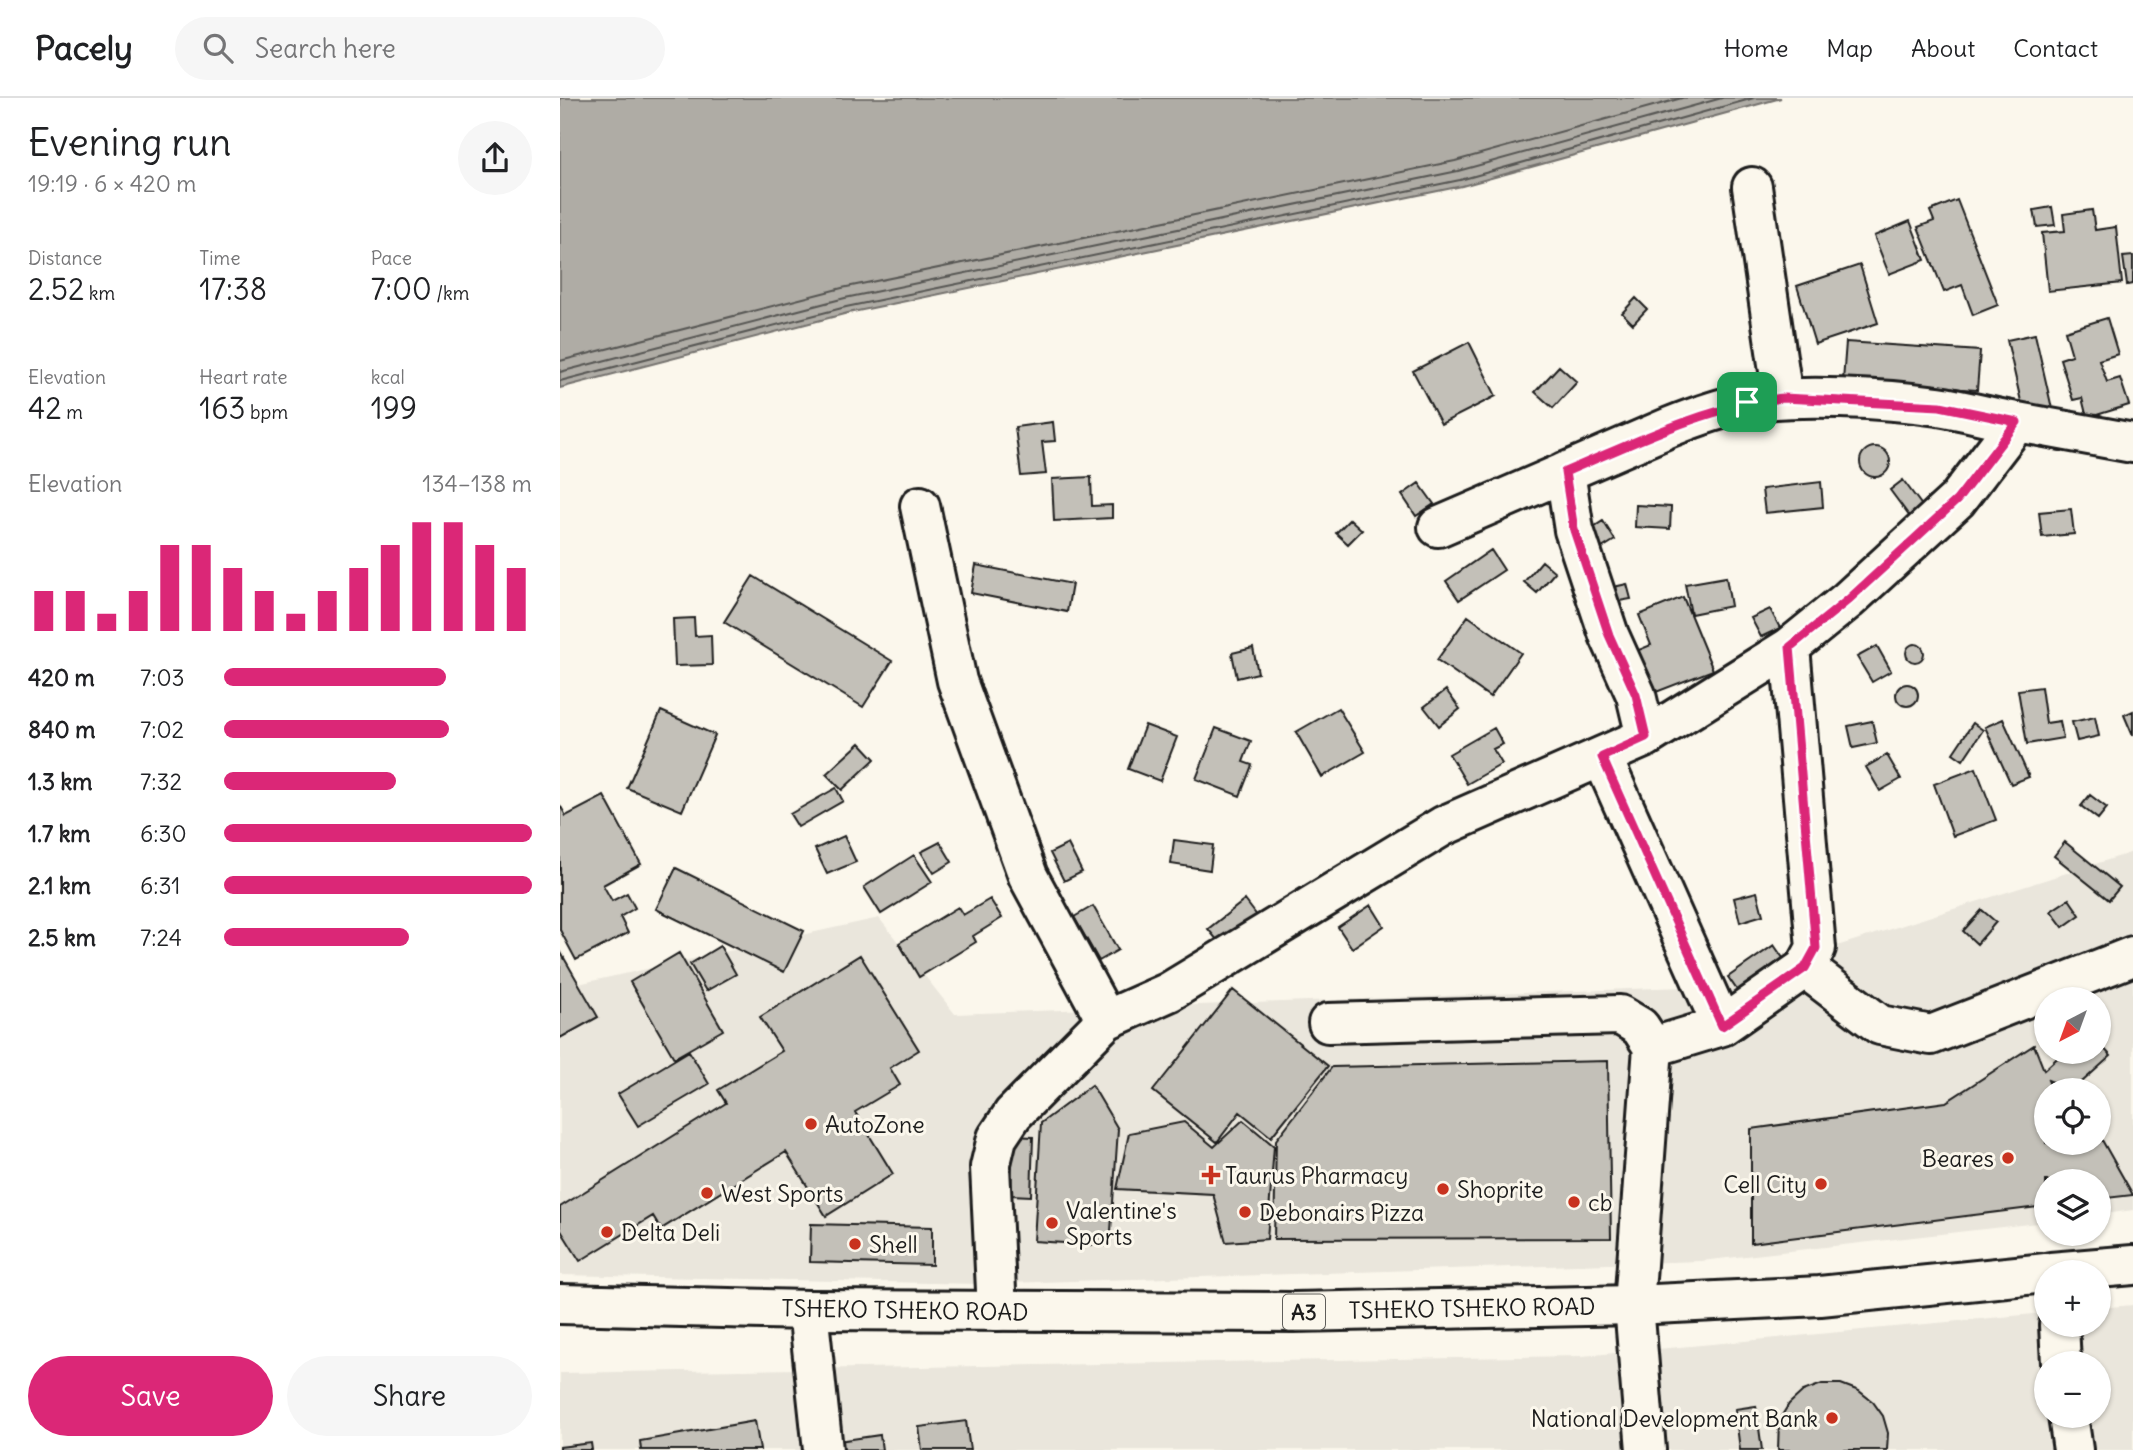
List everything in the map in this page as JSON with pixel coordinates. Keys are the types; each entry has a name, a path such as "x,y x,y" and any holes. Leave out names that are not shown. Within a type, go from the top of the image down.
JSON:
{"main road":[{"path":"1752,187 1783,398"},
{"path":"1438,527 1706,413 1747,402 1783,398 1940,406 2133,443"},
{"path":"997,1311 990,1167 997,1138 1013,1114 1106,1020 1169,992 1443,826 1646,737 1790,647 1848,600 1957,500 2017,422"},
{"path":"1565,472 1574,530 1609,635 1636,695 1646,737"},
{"path":"920,506 957,681 1028,876 1106,1020"},
{"path":"1653,1047 1722,1026 1805,968 1816,948 1790,647"},
{"path":"1602,757 1722,1026"},
{"path":"1805,968 1880,1024 1931,1035 2133,956"},
{"path":"1328,1023 1620,1015 1640,1027 1653,1047 1634,1305 1646,1450"},
{"path":"2111,1267 2133,1265"},
{"name":"TSHEKO TSHEKO ROAD","path":"560,1304 808,1310 1294,1312 1634,1305 1820,1296 2034,1274"},
{"path":"808,1310 823,1450"},
{"path":"2070,1428 2073,1450"}],"shaded area":[{"path":"2133,852 2133,1210 2111,1213 2111,1169 2034,1169 2034,1223 1701,1261 978,1284 560,1275 560,988 879,918 955,1014 1711,986"},
{"path":"2133,1305 2133,1450 560,1450 560,1373 1582,1356 2034,1314 2034,1337 2111,1337 2111,1307"}],"water":[{"path":"560,98 1781,98 1462,186 848,313 560,388"}],"building":[{"path":"1957,200 1998,305 1973,315 1962,285 1944,292 1918,227 1934,221 1930,211"},
{"path":"2052,207 2055,225 2037,227 2034,210"},
{"path":"2092,210 2095,230 2116,227 2122,283 2048,291 2042,233 2065,231 2063,214"},
{"path":"1910,221 1925,260 1889,274 1874,236"},
{"path":"2133,256 2133,284 2127,285 2123,257"},
{"path":"1860,265 1878,323 1815,344 1797,286"},
{"path":"1636,298 1647,309 1633,324 1622,313"},
{"path":"2107,318 2118,354 2099,360 2107,382 2120,378 2129,405 2087,418 2082,398 2073,400 2060,359 2072,355 2065,331"},
{"path":"2035,334 2053,413 2025,419 2007,340"},
{"path":"1469,342 1496,396 1441,424 1413,371"},
{"path":"1846,342 1980,351 1977,390 1843,381"},
{"path":"1559,366 1577,382 1553,408 1535,392"},
{"path":"1053,422 1055,441 1042,442 1046,474 1021,476 1015,427"},
{"path":"1875,447 1886,451 1890,462 1886,473 1875,477 1864,473 1860,462 1864,451"},
{"path":"1091,477 1092,506 1112,505 1112,518 1054,521 1052,479"},
{"path":"1903,480 1923,507 1910,517 1890,490"},
{"path":"1821,482 1823,507 1765,513 1762,489"},
{"path":"1419,483 1434,504 1416,516 1402,495"},
{"path":"1636,505 1671,507 1670,529 1635,527"},
{"path":"2071,509 2074,534 2042,537 2039,512"},
{"path":"1350,519 1362,530 1348,544 1336,533"},
{"path":"1603,521 1615,540 1592,554 1581,535"},
{"path":"1491,550 1504,570 1459,600 1446,581"},
{"path":"1542,561 1555,572 1537,593 1524,582"},
{"path":"976,565 1072,584 1067,612 971,593"},
{"path":"753,576 892,661 863,707 724,622"},
{"path":"1726,577 1731,606 1691,614 1685,584"},
{"path":"1627,584 1631,599 1613,602 1609,588"},
{"path":"1683,597 1713,670 1651,694 1634,652 1651,645 1639,615"},
{"path":"1770,609 1780,628 1761,637 1751,618"},
{"path":"1468,616 1521,653 1490,697 1437,660"},
{"path":"694,618 695,636 711,635 712,665 675,666 673,619"},
{"path":"1911,644 1919,644 1924,653 1922,660 1911,662 1906,657 1906,649"},
{"path":"1877,646 1891,671 1872,682 1857,657"},
{"path":"1253,648 1258,673 1237,678 1232,653"},
{"path":"1907,684 1915,687 1918,695 1915,703 1907,706 1899,703 1896,695 1899,687"},
{"path":"2041,687 2046,723 2060,721 2063,738 2027,744 2018,690"},
{"path":"1446,690 1460,709 1439,726 1424,707"},
{"path":"1338,708 1365,752 1322,777 1296,732"},
{"path":"661,711 715,735 682,811 627,788"},
{"path":"2133,711 2133,736 2124,715"},
{"path":"2095,717 2099,736 2077,741 2072,722"},
{"path":"2003,719 2029,777 2011,784 1985,727"},
{"path":"1872,721 1877,743 1853,748 1848,726"},
{"path":"1973,723 1983,730 1963,760 1953,753"},
{"path":"1145,725 1177,737 1160,781 1128,769"},
{"path":"1216,728 1251,741 1243,762 1252,765 1240,796 1196,779"},
{"path":"1494,728 1503,744 1493,749 1502,764 1467,784 1449,754"},
{"path":"860,743 875,759 842,790 826,774"},
{"path":"1887,755 1901,779 1880,791 1866,767"},
{"path":"1976,768 1996,820 1953,836 1934,784"},
{"path":"836,788 843,801 798,827 790,814"},
{"path":"2090,795 2107,808 2098,819 2081,806"},
{"path":"604,796 641,864 603,885 612,901 627,893 635,908 620,917 628,933 576,960 560,930 560,805 566,816"},
{"path":"844,836 856,862 827,874 815,849"},
{"path":"1174,840 1213,845 1210,870 1171,864"},
{"path":"940,842 952,862 934,873 921,852"},
{"path":"2065,842 2120,887 2109,900 2054,856"},
{"path":"1068,844 1082,872 1064,881 1050,853"},
{"path":"914,855 932,882 881,914 864,887"},
{"path":"676,868 804,931 784,972 656,909"},
{"path":"1757,892 1763,915 1740,922 1734,898"},
{"path":"990,899 1002,918 973,936 976,942 919,977 899,943 958,907 963,915"},
{"path":"2069,899 2080,915 2063,927 2051,911"},
{"path":"1245,900 1258,917 1222,946 1208,929"},
{"path":"1371,905 1384,926 1352,948 1338,927"},
{"path":"1093,906 1118,950 1099,961 1074,917"},
{"path":"1982,910 1996,922 1977,944 1963,931"},
{"path":"1774,945 1792,971 1746,1003 1728,977"},
{"path":"720,946 736,974 706,991 690,964"},
{"path":"560,951 598,1017 560,1038"},
{"path":"679,953 723,1030 674,1058 630,982"},
{"path":"860,955 919,1050 890,1068 900,1085 855,1112 893,1174 826,1216 786,1152 661,1229 653,1216 580,1261 560,1229 560,1207 726,1103 718,1090 782,1051 760,1017"},
{"path":"1233,990 1328,1066 1271,1137 1240,1112 1217,1142 1153,1091"},
{"path":"2034,1045 2034,1064 2042,1064 2044,1070 2051,1064 2102,1064 2086,1078 2034,1078 2034,1155 2110,1155 2133,1195 2111,1198 2111,1169 2034,1169 2034,1208 1751,1243 1751,1129 1946,1102"},
{"path":"689,1051 709,1084 638,1126 618,1094"},
{"name":"Shoprite","path":"1608,1061 1611,1238 1274,1239 1276,1140 1332,1067"},
{"path":"1092,1085 1118,1129 1110,1246 1034,1241 1041,1123"},
{"path":"1243,1120 1274,1146 1267,1239 1226,1242 1213,1194 1117,1189 1129,1133 1184,1122 1214,1147"},
{"path":"1013,1136 1033,1137 1031,1196 1011,1195"},
{"path":"811,1224 932,1227 932,1265 810,1262"},
{"name":"National Development Bank","path":"1822,1384 1841,1384 1859,1391 1873,1402 1883,1416 1888,1433 1887,1450 1778,1450 1779,1420 1789,1404 1803,1391"},
{"path":"1756,1406 1762,1450 1740,1450 1735,1409"},
{"path":"755,1421 760,1450 641,1450 640,1441"},
{"path":"966,1421 970,1450 922,1450 919,1427"},
{"path":"880,1435 882,1450 839,1450 838,1441"},
{"path":"591,1443 592,1450 560,1450 560,1447"}],"place":[{"name":"AutoZone","path":"811,1124"},
{"name":"Beares","path":"2008,1158"},
{"name":"Taurus Pharmacy","path":"1211,1175"},
{"name":"Cell City","path":"1821,1184"},
{"name":"Shoprite","path":"1443,1189"},
{"name":"West Sports","path":"707,1193"},
{"name":"cb","path":"1574,1202"},
{"name":"Debonairs Pizza","path":"1245,1212"},
{"name":"Valentine's Sports","path":"1052,1223"},
{"name":"Delta Deli","path":"607,1232"},
{"name":"Shell","path":"855,1244"},
{"name":"National Development Bank","path":"1832,1418"}],"route":[{"path":"1783,398 1887,402 1940,406 2017,422 1957,500 1848,600 1790,647 1816,948 1805,968 1722,1026 1602,757 1646,737 1636,695 1609,635 1574,530 1565,472 1706,413 1747,402 1783,398"}]}
